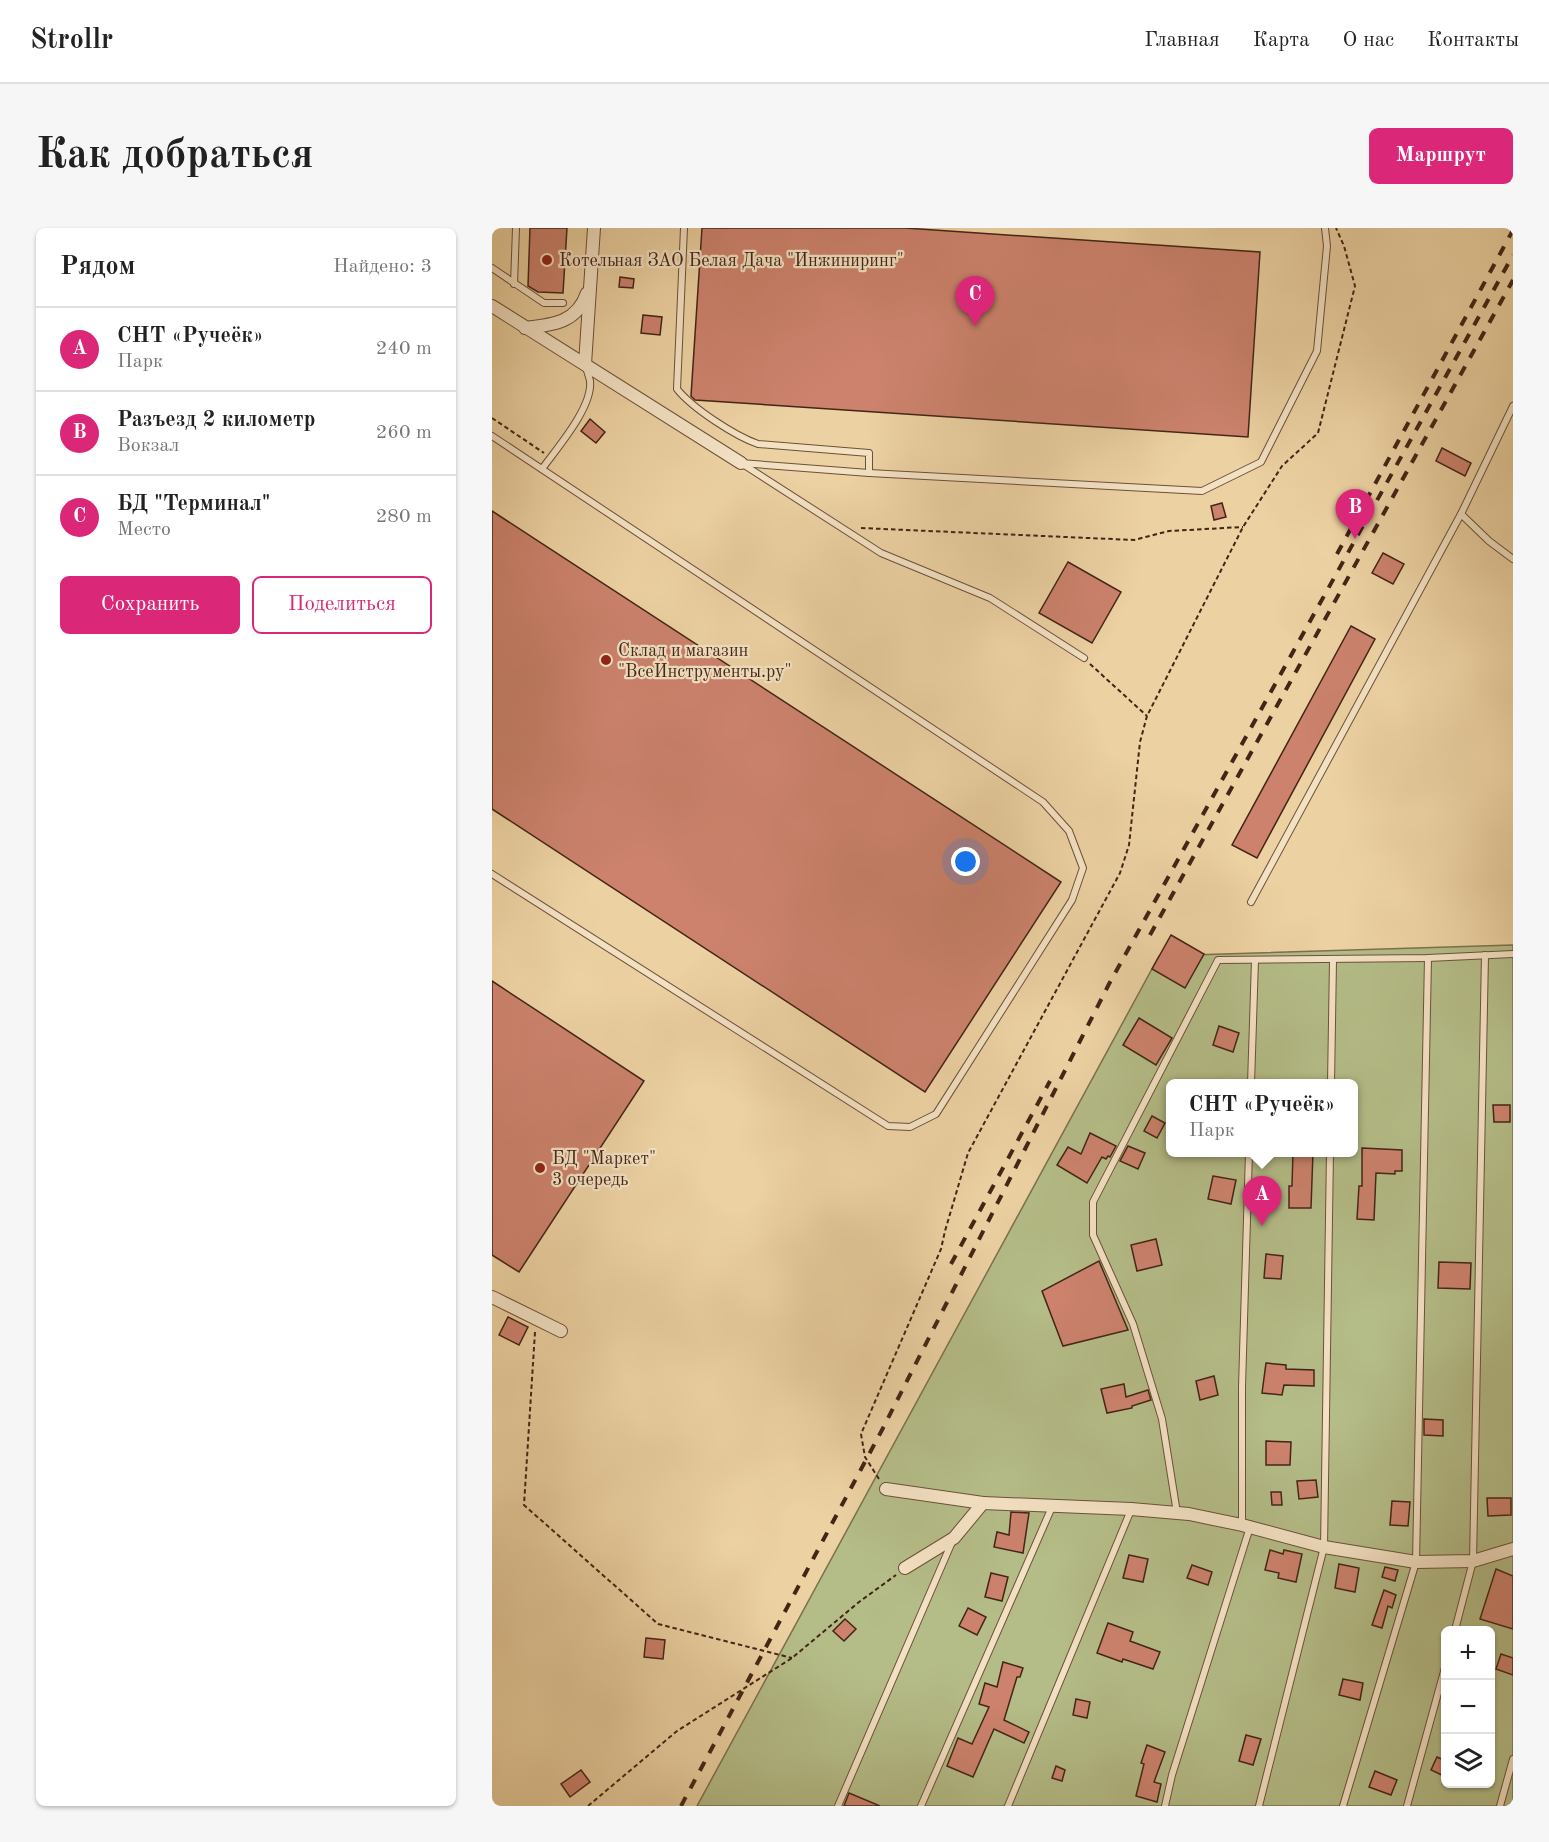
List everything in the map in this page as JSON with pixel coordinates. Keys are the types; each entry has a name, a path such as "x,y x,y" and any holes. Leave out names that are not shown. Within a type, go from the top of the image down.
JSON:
{"street":[{"path":"585,364 594,228"},
{"path":"525,328 553,325 565,319 578,309 585,298 591,280"},
{"path":"492,306 741,463"},
{"path":"492,1298 561,1331"},
{"path":"886,1489 983,1503 1177,1513 1246,1526 1324,1547 1416,1562 1473,1561 1513,1549"},
{"path":"905,1568 954,1538 983,1503"}],"lane":[{"path":"514,284 516,228"},
{"path":"684,228 677,389 686,400 746,440 758,444 869,453 868,473"},
{"path":"741,463 868,473 1202,491 1260,462 1317,351 1327,246 1324,228"},
{"path":"492,268 544,303 563,303"},
{"path":"542,469 579,416 587,400 590,382 585,364"},
{"path":"1251,902 1461,514 1513,406"},
{"path":"492,436 1043,802 1069,831 1083,868 1072,900 936,1114 910,1127 888,1126 492,874"},
{"path":"741,463 880,553 990,598 1084,658"},
{"path":"1461,514 1513,560"},
{"path":"1177,1513 1162,1419 1133,1324 1092,1235 1093,1202 1218,960 1333,960 1513,954"},
{"path":"1456,1626 1473,1561 1485,955"},
{"path":"1343,1806 1416,1562 1428,958"},
{"path":"1251,1079 1255,960"},
{"path":"1331,1079 1333,960"},
{"path":"1165,1806 1172,1775 1246,1526 1242,1387 1249,1157"},
{"path":"1259,1806 1324,1547 1330,1157"},
{"path":"921,1806 1052,1507"},
{"path":"1008,1806 1131,1509"},
{"path":"838,1806 954,1538"},
{"path":"1407,1806 1442,1680"},
{"path":"1500,1806 1513,1759"}],"path":[{"path":"886,1489 865,1457 861,1434 941,1249 968,1153 1119,873 1130,845 1140,742 1147,716 1243,527 1282,466 1318,433 1355,286 1344,246 1335,228"},
{"path":"492,418 550,457"},
{"path":"841,528 1134,540 1169,531 1243,527"},
{"path":"1084,658 1147,716"},
{"path":"535,1320 524,1505 658,1624 792,1658"},
{"path":"588,1806 677,1731 792,1658 859,1602 905,1568"}],"green space":[{"path":"1513,945 1513,1806 697,1806 1159,956"}],"building":[{"name":"Котельная ЗАО Белая Дача \"Инжиниринг\"","path":"530,228 567,228 563,293 538,292 528,286"},
{"path":"702,228 905,228 1260,252 1248,437 695,400 691,396"},
{"path":"620,277 634,279 633,288 619,287"},
{"path":"643,315 662,317 660,335 641,333"},
{"path":"590,419 605,432 596,443 581,431"},
{"path":"1442,448 1471,463 1465,476 1436,461"},
{"path":"1222,503 1226,517 1214,520 1211,506"},
{"name":"Склад и магазин \"ВсеИнструменты.ру\"","path":"492,511 1061,882 925,1092 492,809"},
{"path":"1383,553 1404,564 1393,584 1372,573"},
{"path":"1068,562 1121,592 1092,643 1039,613"},
{"path":"1351,626 1375,639 1257,858 1232,845"},
{"path":"1171,935 1204,954 1185,988 1152,969"},
{"name":"БД \"Маркет\" 3 очередь","path":"492,981 644,1081 519,1272 492,1255"},
{"path":"1139,1018 1172,1038 1156,1065 1123,1045"},
{"path":"1219,1026 1239,1033 1233,1052 1213,1045"},
{"path":"1493,1105 1510,1105 1510,1122 1494,1122"},
{"path":"1152,1116 1165,1123 1157,1138 1144,1131"},
{"path":"1090,1133 1116,1146 1110,1157 1106,1159 1102,1157 1087,1183 1057,1165 1068,1147 1081,1154"},
{"path":"1128,1146 1145,1153 1138,1169 1120,1161"},
{"path":"1362,1148 1402,1150 1402,1171 1395,1171 1395,1174 1376,1173 1374,1220 1357,1219 1359,1186 1362,1186"},
{"path":"1293,1157 1313,1157 1311,1208 1289,1208 1289,1186 1292,1186"},
{"path":"1213,1176 1236,1180 1231,1204 1208,1199"},
{"path":"1156,1239 1162,1265 1137,1271 1131,1245"},
{"path":"1266,1254 1283,1256 1281,1279 1264,1278"},
{"path":"1099,1261 1128,1330 1063,1346 1042,1291"},
{"path":"1439,1262 1471,1263 1470,1289 1438,1288"},
{"path":"508,1317 528,1327 519,1345 499,1335"},
{"path":"1266,1363 1286,1365 1286,1369 1314,1370 1314,1386 1284,1385 1282,1395 1262,1393"},
{"path":"1214,1376 1218,1395 1200,1400 1196,1381"},
{"path":"1124,1384 1126,1397 1148,1390 1151,1400 1132,1406 1132,1408 1107,1413 1101,1389"},
{"path":"1424,1419 1443,1420 1443,1436 1424,1435"},
{"path":"1266,1441 1291,1442 1290,1465 1266,1465"},
{"path":"1316,1480 1318,1497 1299,1499 1297,1481"},
{"path":"1271,1492 1281,1492 1282,1505 1272,1505"},
{"path":"1487,1498 1511,1498 1511,1515 1488,1516"},
{"path":"1392,1501 1410,1502 1408,1526 1390,1525"},
{"path":"1011,1512 1029,1513 1023,1553 994,1547 997,1532 1009,1535"},
{"path":"1270,1550 1283,1554 1284,1550 1302,1554 1296,1582 1278,1578 1279,1573 1265,1570"},
{"path":"1129,1555 1148,1559 1143,1582 1123,1578"},
{"path":"1339,1564 1359,1568 1355,1592 1335,1588"},
{"path":"1192,1565 1212,1572 1208,1585 1187,1578"},
{"path":"1385,1567 1398,1570 1395,1581 1382,1577"},
{"path":"1496,1569 1513,1576 1513,1629 1480,1619"},
{"path":"991,1573 1008,1577 1002,1601 985,1597"},
{"path":"1384,1590 1396,1595 1392,1608 1388,1606 1382,1628 1372,1625"},
{"path":"968,1608 986,1617 977,1635 959,1626"},
{"path":"845,1619 856,1629 844,1641 833,1631"},
{"path":"1108,1623 1133,1632 1130,1641 1160,1652 1153,1669 1097,1653"},
{"path":"646,1638 665,1640 663,1659 644,1657"},
{"path":"1501,1654 1513,1658 1513,1675 1496,1669"},
{"path":"1003,1662 1023,1668 1020,1677 1017,1677 1004,1720 1029,1732 1024,1743 994,1729 973,1777 947,1766 958,1738 972,1744 989,1707 979,1704 985,1683 997,1687"},
{"path":"1343,1679 1363,1683 1360,1700 1339,1695"},
{"path":"1076,1699 1090,1702 1087,1718 1073,1715"},
{"path":"1246,1735 1261,1739 1253,1765 1239,1761"},
{"path":"1147,1745 1165,1752 1154,1782 1161,1784 1157,1802 1136,1796 1144,1764 1141,1763"},
{"path":"1437,1757 1441,1759 1441,1775 1431,1770"},
{"path":"1056,1766 1065,1770 1062,1781 1052,1778"},
{"path":"581,1770 590,1782 570,1797 561,1784"},
{"path":"1375,1771 1397,1780 1391,1795 1369,1787"},
{"path":"849,1793 880,1806 844,1806"}],"railway":[{"path":"1337,554 1513,230"},
{"path":"681,1806 882,1430 1109,984 1513,255"},
{"path":"1150,935 1513,280"},
{"path":"951,1264 1050,1081"}],"place":[{"name":"Котельная ЗАО Белая Дача \"Инжиниринг\"","path":"547,260"},
{"name":"БД \"Терминал\"","path":"975,326"},
{"name":"Разъезд 2 километр","path":"1355,539"},
{"name":"Склад и магазин \"ВсеИнструменты.ру\"","path":"606,660"},
{"name":"БД \"Маркет\" 3 очередь","path":"540,1168"},
{"name":"СНТ «Ручеёк»","path":"1262,1226"}]}
